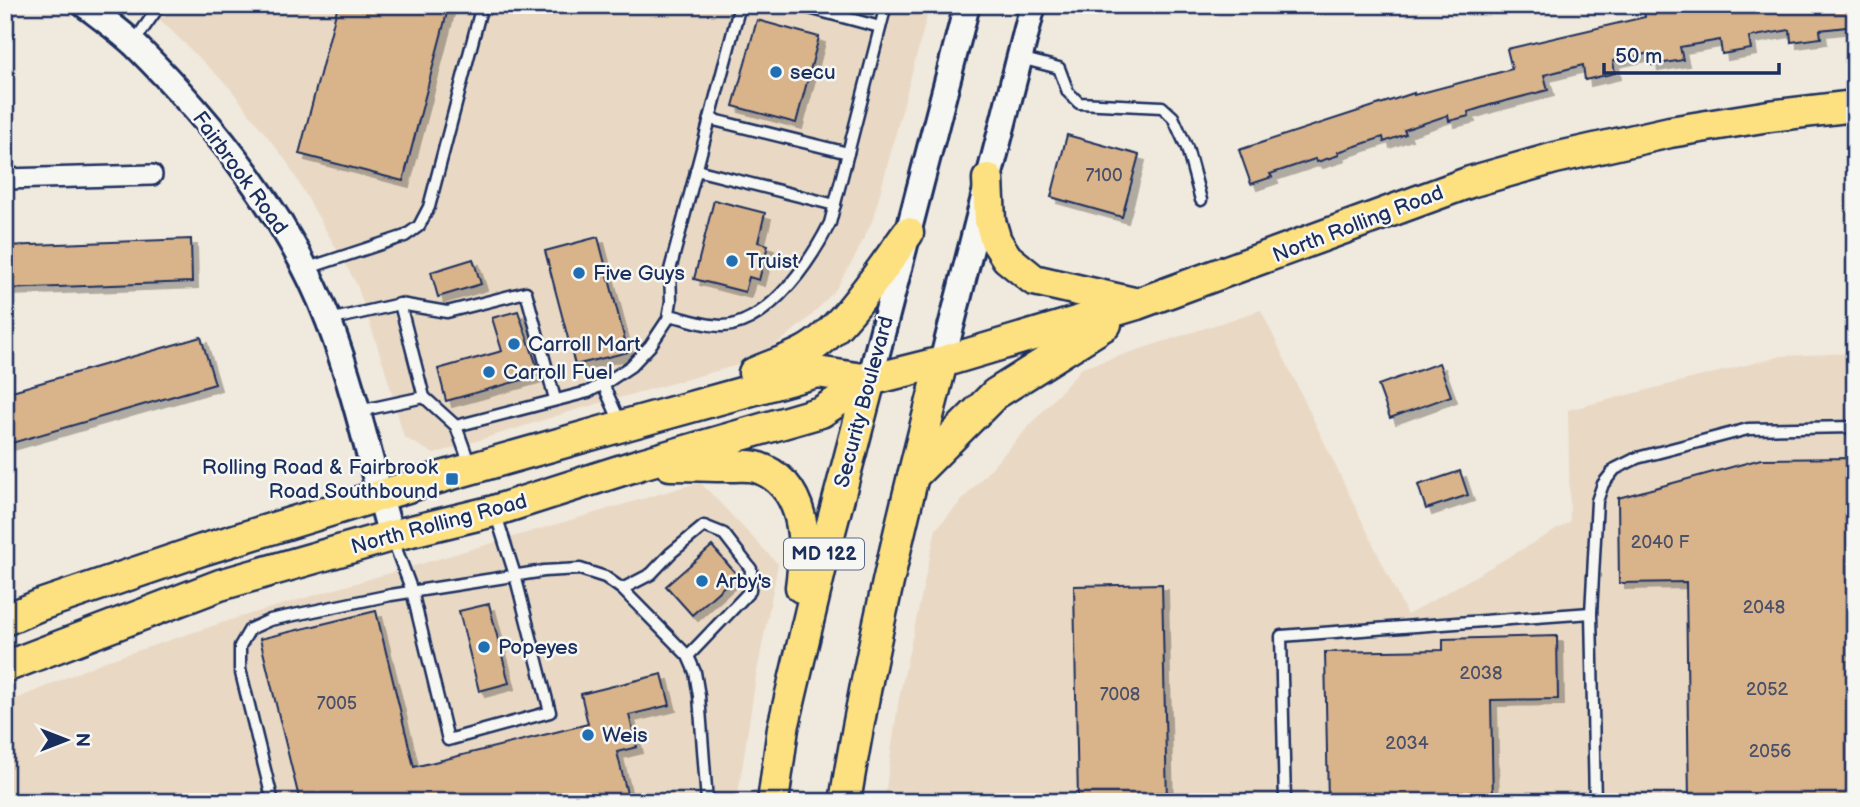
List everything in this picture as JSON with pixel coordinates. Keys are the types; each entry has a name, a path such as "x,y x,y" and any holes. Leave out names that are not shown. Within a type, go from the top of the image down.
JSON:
{"main road":[{"name":"North Rolling Road","path":"5,667 220,585 391,536 494,511 641,464 821,412 870,380 942,362 1137,304 1471,182 1670,132 1855,106"},
{"path":"988,179 990,221 996,241 1007,258 1034,280 1137,304"},
{"path":"622,426 806,351 853,307 908,233"},
{"path":"912,476 995,394 1137,304"},
{"name":"MD 122","path":"845,802 863,694 912,476 942,362"},
{"name":"North Rolling Road","path":"5,620 128,575 380,496 622,426 817,372 870,380"},
{"name":"Security Boulevard","path":"773,802 783,728 824,554 870,380"},
{"path":"641,464 754,467 774,477 789,489 799,513 805,557 783,728"}],"street":[{"name":"Fairbrook Road","path":"85,5 133,44 202,117 276,217 305,269 328,320 391,536"},
{"name":"Security Boulevard","path":"870,380 967,5"},
{"path":"942,362 1030,13"},
{"path":"5,179 152,174"}],"lane":[{"path":"133,44 160,5"},
{"path":"305,269 405,236 419,226 429,207 482,5"},
{"path":"456,426 588,392 631,366 650,346 669,315 670,270 740,5"},
{"path":"798,5 880,27"},
{"path":"669,315 713,325 731,325 752,318 772,302 817,249 830,223 886,5"},
{"path":"1020,58 1059,68 1068,92 1079,103 1162,107 1173,117 1187,148 1201,200"},
{"path":"710,119 848,153"},
{"path":"696,170 835,205"},
{"path":"328,320 400,304 447,312 526,292 555,399"},
{"path":"400,304 424,397 456,426 471,469"},
{"path":"603,384 622,426"},
{"path":"356,412 424,397"},
{"path":"1595,802 1591,613 1597,501 1603,484 1615,469 1637,458 1748,429 1855,427"},
{"path":"391,536 412,591 448,740 550,712 515,575 494,511"},
{"path":"622,589 651,573 704,526 724,534 751,569 750,591 688,656"},
{"path":"273,802 240,669 240,646 250,629 270,620 412,591 544,570 580,569 605,577 622,589 688,656 695,672 699,696 708,802"},
{"path":"1285,802 1281,636 1591,613"}],"shaded area":[{"path":"145,5 930,5 873,219 836,289 811,316 781,341 742,364 579,409 434,454 404,437 357,285 287,162 229,87"},
{"path":"1261,310 1407,615 1570,522 1568,410 1782,356 1855,353 1855,802 884,802 899,698 936,529 1082,368"},
{"path":"700,482 778,564 756,677 737,802 5,802 5,704 100,663 237,618"}],"building":[{"path":"338,5 449,5 403,181 299,154"},
{"path":"1679,5 1679,11 1712,5 1855,5 1855,26 1820,30 1821,38 1791,42 1790,30 1749,37 1751,49 1722,54 1720,40 1680,47 1683,60 1652,65 1650,53 1613,61 1615,73 1585,80 1583,65 1544,75 1548,90 1490,105 1468,112 1469,116 1449,121 1448,115 1404,130 1406,134 1384,142 1383,137 1338,152 1339,155 1317,162 1315,159 1270,174 1272,177 1251,184 1239,150 1414,93 1512,69 1507,49 1645,17 1644,8"},
{"name":"secu","path":"757,20 819,37 796,123 733,106"},
{"path":"1067,135 1139,155 1122,217 1051,197"},
{"name":"Truist","path":"714,200 765,213 758,242 768,245 759,280 749,277 745,292 694,279"},
{"path":"598,237 628,352 575,365 545,251"},
{"path":"191,239 192,282 5,289 5,246"},
{"path":"473,259 481,284 438,297 431,272"},
{"name":"Carroll Fuel","path":"518,311 540,375 446,401 438,369 502,351 492,318"},
{"path":"201,337 215,384 5,445 5,393"},
{"path":"1439,363 1451,396 1390,418 1378,385"},
{"path":"1855,458 1855,802 1689,802 1686,582 1619,583 1618,498 1761,459"},
{"path":"1460,471 1468,495 1426,509 1418,485"},
{"name":"Arby's","path":"712,546 737,575 692,615 666,586"},
{"path":"1162,584 1167,802 1078,802 1074,586"},
{"name":"Popeyes","path":"489,604 509,683 479,691 459,611"},
{"path":"376,611 414,767 588,724 581,694 662,674 670,705 629,715 637,747 617,752 629,802 300,802 260,639"},
{"path":"1557,636 1558,699 1491,700 1493,802 1328,802 1325,652 1443,650 1443,639"}],"place":[{"name":"secu","path":"776,72"},
{"name":"Truist","path":"732,261"},
{"name":"Five Guys","path":"579,273"},
{"name":"Carroll Mart","path":"514,344"},
{"name":"Carroll Fuel","path":"489,372"},
{"name":"Rolling Road & Fairbrook Road Southbound","path":"452,479"},
{"name":"Arby's","path":"702,581"},
{"name":"Popeyes","path":"484,647"},
{"name":"Weis","path":"588,735"}]}
